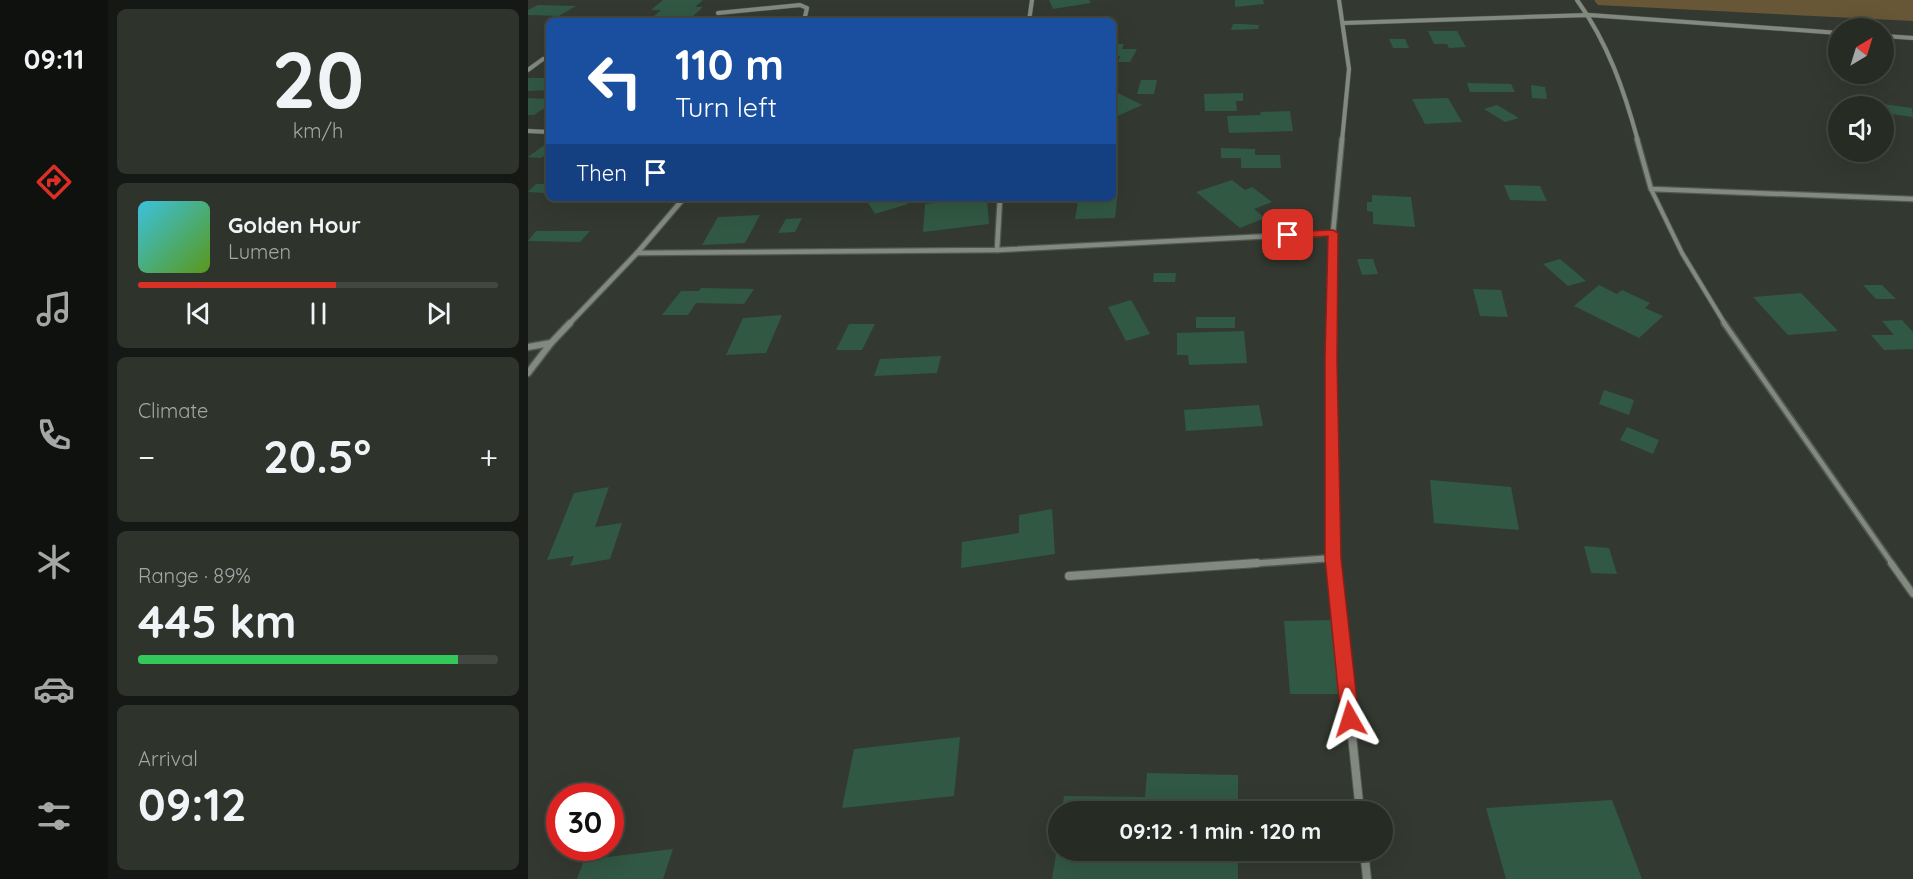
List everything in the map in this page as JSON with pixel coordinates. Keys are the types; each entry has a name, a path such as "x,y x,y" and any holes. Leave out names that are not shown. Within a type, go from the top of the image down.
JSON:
{"street":[{"path":"1029,18 1032,0"},
{"path":"1339,0 1349,69 1333,233 1331,360 1333,558 1359,801"},
{"path":"1577,0 1589,15 1613,61 1651,189 1913,199"},
{"path":"718,13 800,5 807,8 805,18"},
{"path":"1344,23 1589,15 1828,32"},
{"path":"1894,37 1913,38"},
{"path":"528,70 543,59"},
{"path":"528,131 546,132"},
{"path":"528,374 551,343 637,254 681,201"},
{"path":"997,250 1000,201"},
{"path":"637,254 997,250 1333,233"},
{"path":"528,347 551,343"},
{"path":"1069,576 1333,558"},
{"path":"1365,861 1367,879"}],"lane":[{"path":"1651,189 1682,253 1721,319 1913,594"}],"shaded area":[{"path":"1594,0 1913,0 1913,21 1894,20 1894,18 1598,5"}],"building":[{"path":"663,0 703,0 695,7 703,7 691,18 651,18 661,10 651,10"},
{"path":"1049,0 1089,0 1091,3 1053,9"},
{"path":"1235,0 1263,0 1264,4 1235,7"},
{"path":"538,5 576,6 559,16 528,15 528,10"},
{"path":"617,16 648,17 647,18 614,18"},
{"path":"1233,24 1259,25 1258,29 1231,30"},
{"path":"1428,31 1457,31 1466,47 1449,48 1447,44 1434,44"},
{"path":"1389,39 1405,39 1409,48 1393,48"},
{"path":"1116,44 1124,44 1122,49 1137,49 1130,62 1118,62 1120,56 1116,56"},
{"path":"528,78 546,78 546,90 528,91"},
{"path":"1141,80 1157,80 1154,94 1137,94"},
{"path":"1467,83 1511,84 1515,92 1470,92"},
{"path":"1531,85 1545,87 1547,99 1532,98"},
{"path":"1116,92 1142,105 1116,117"},
{"path":"1243,93 1243,101 1236,101 1237,111 1205,111 1204,94"},
{"path":"528,98 546,99 546,107 534,115 528,115"},
{"path":"1448,98 1462,122 1425,124 1412,99"},
{"path":"1497,105 1519,118 1505,122 1484,109"},
{"path":"1894,106 1912,108 1913,117 1894,114"},
{"path":"1290,111 1293,131 1229,133 1227,116"},
{"path":"543,146 546,146 546,154 541,158 528,157"},
{"path":"1221,148 1255,149 1255,155 1280,155 1281,168 1241,168 1241,158 1221,158"},
{"path":"1232,180 1245,190 1252,187 1272,202 1254,209 1265,218 1240,228 1196,192"},
{"path":"536,184 546,184 545,193 528,192"},
{"path":"1504,185 1540,186 1547,201 1510,200"},
{"path":"1116,190 1118,190 1115,218 1075,219 1078,202 1116,201"},
{"path":"1372,195 1411,197 1415,227 1373,224 1373,212 1367,211 1367,202 1372,202"},
{"path":"867,201 906,201 908,204 875,214"},
{"path":"987,201 989,224 923,232 925,204"},
{"path":"760,215 745,243 702,245 718,217"},
{"path":"802,218 795,232 778,233 786,219"},
{"path":"536,231 590,231 580,242 528,241"},
{"path":"1357,259 1373,259 1378,274 1362,275"},
{"path":"1560,259 1586,281 1568,286 1543,264"},
{"path":"1154,273 1176,273 1175,282 1153,282"},
{"path":"1599,285 1617,294 1622,290 1650,303 1645,308 1663,316 1639,338 1574,306"},
{"path":"1863,285 1882,285 1896,299 1876,299"},
{"path":"701,288 754,289 744,304 696,303 688,315 662,315 681,291 699,291"},
{"path":"1473,289 1501,290 1508,317 1480,316"},
{"path":"1801,293 1838,331 1788,335 1753,297"},
{"path":"1131,300 1150,334 1126,341 1108,307"},
{"path":"782,315 766,353 726,355 743,318"},
{"path":"1196,317 1235,317 1235,328 1196,328"},
{"path":"1902,320 1913,332 1913,349 1884,350 1871,335 1894,335 1882,321"},
{"path":"849,324 875,324 862,350 836,350"},
{"path":"1244,331 1247,363 1189,365 1188,355 1177,355 1177,333"},
{"path":"941,356 937,373 874,376 880,359"},
{"path":"1604,390 1634,400 1629,415 1599,404"},
{"path":"1259,405 1263,426 1186,431 1184,410"},
{"path":"1627,427 1659,440 1653,454 1620,440"},
{"path":"1430,480 1511,487 1519,530 1434,523"},
{"path":"609,487 595,527 622,523 610,559 570,566 574,556 547,560 574,493"},
{"path":"1052,509 1055,554 961,568 962,542 1019,533 1019,515"},
{"path":"1584,546 1609,548 1617,574 1591,573"},
{"path":"1332,620 1341,694 1290,694 1284,621"},
{"path":"960,737 954,796 842,808 854,749"},
{"path":"1147,773 1238,775 1238,801 1063,801 1064,796 1145,797"},
{"path":"1612,800 1642,879 1506,879 1486,808"},
{"path":"673,849 663,879 577,879 584,861 624,861 624,855"},
{"path":"1055,861 1238,861 1238,879 1052,879"}],"route":[{"path":"1288,235 1333,233 1331,360 1333,558 1350,719"}]}
